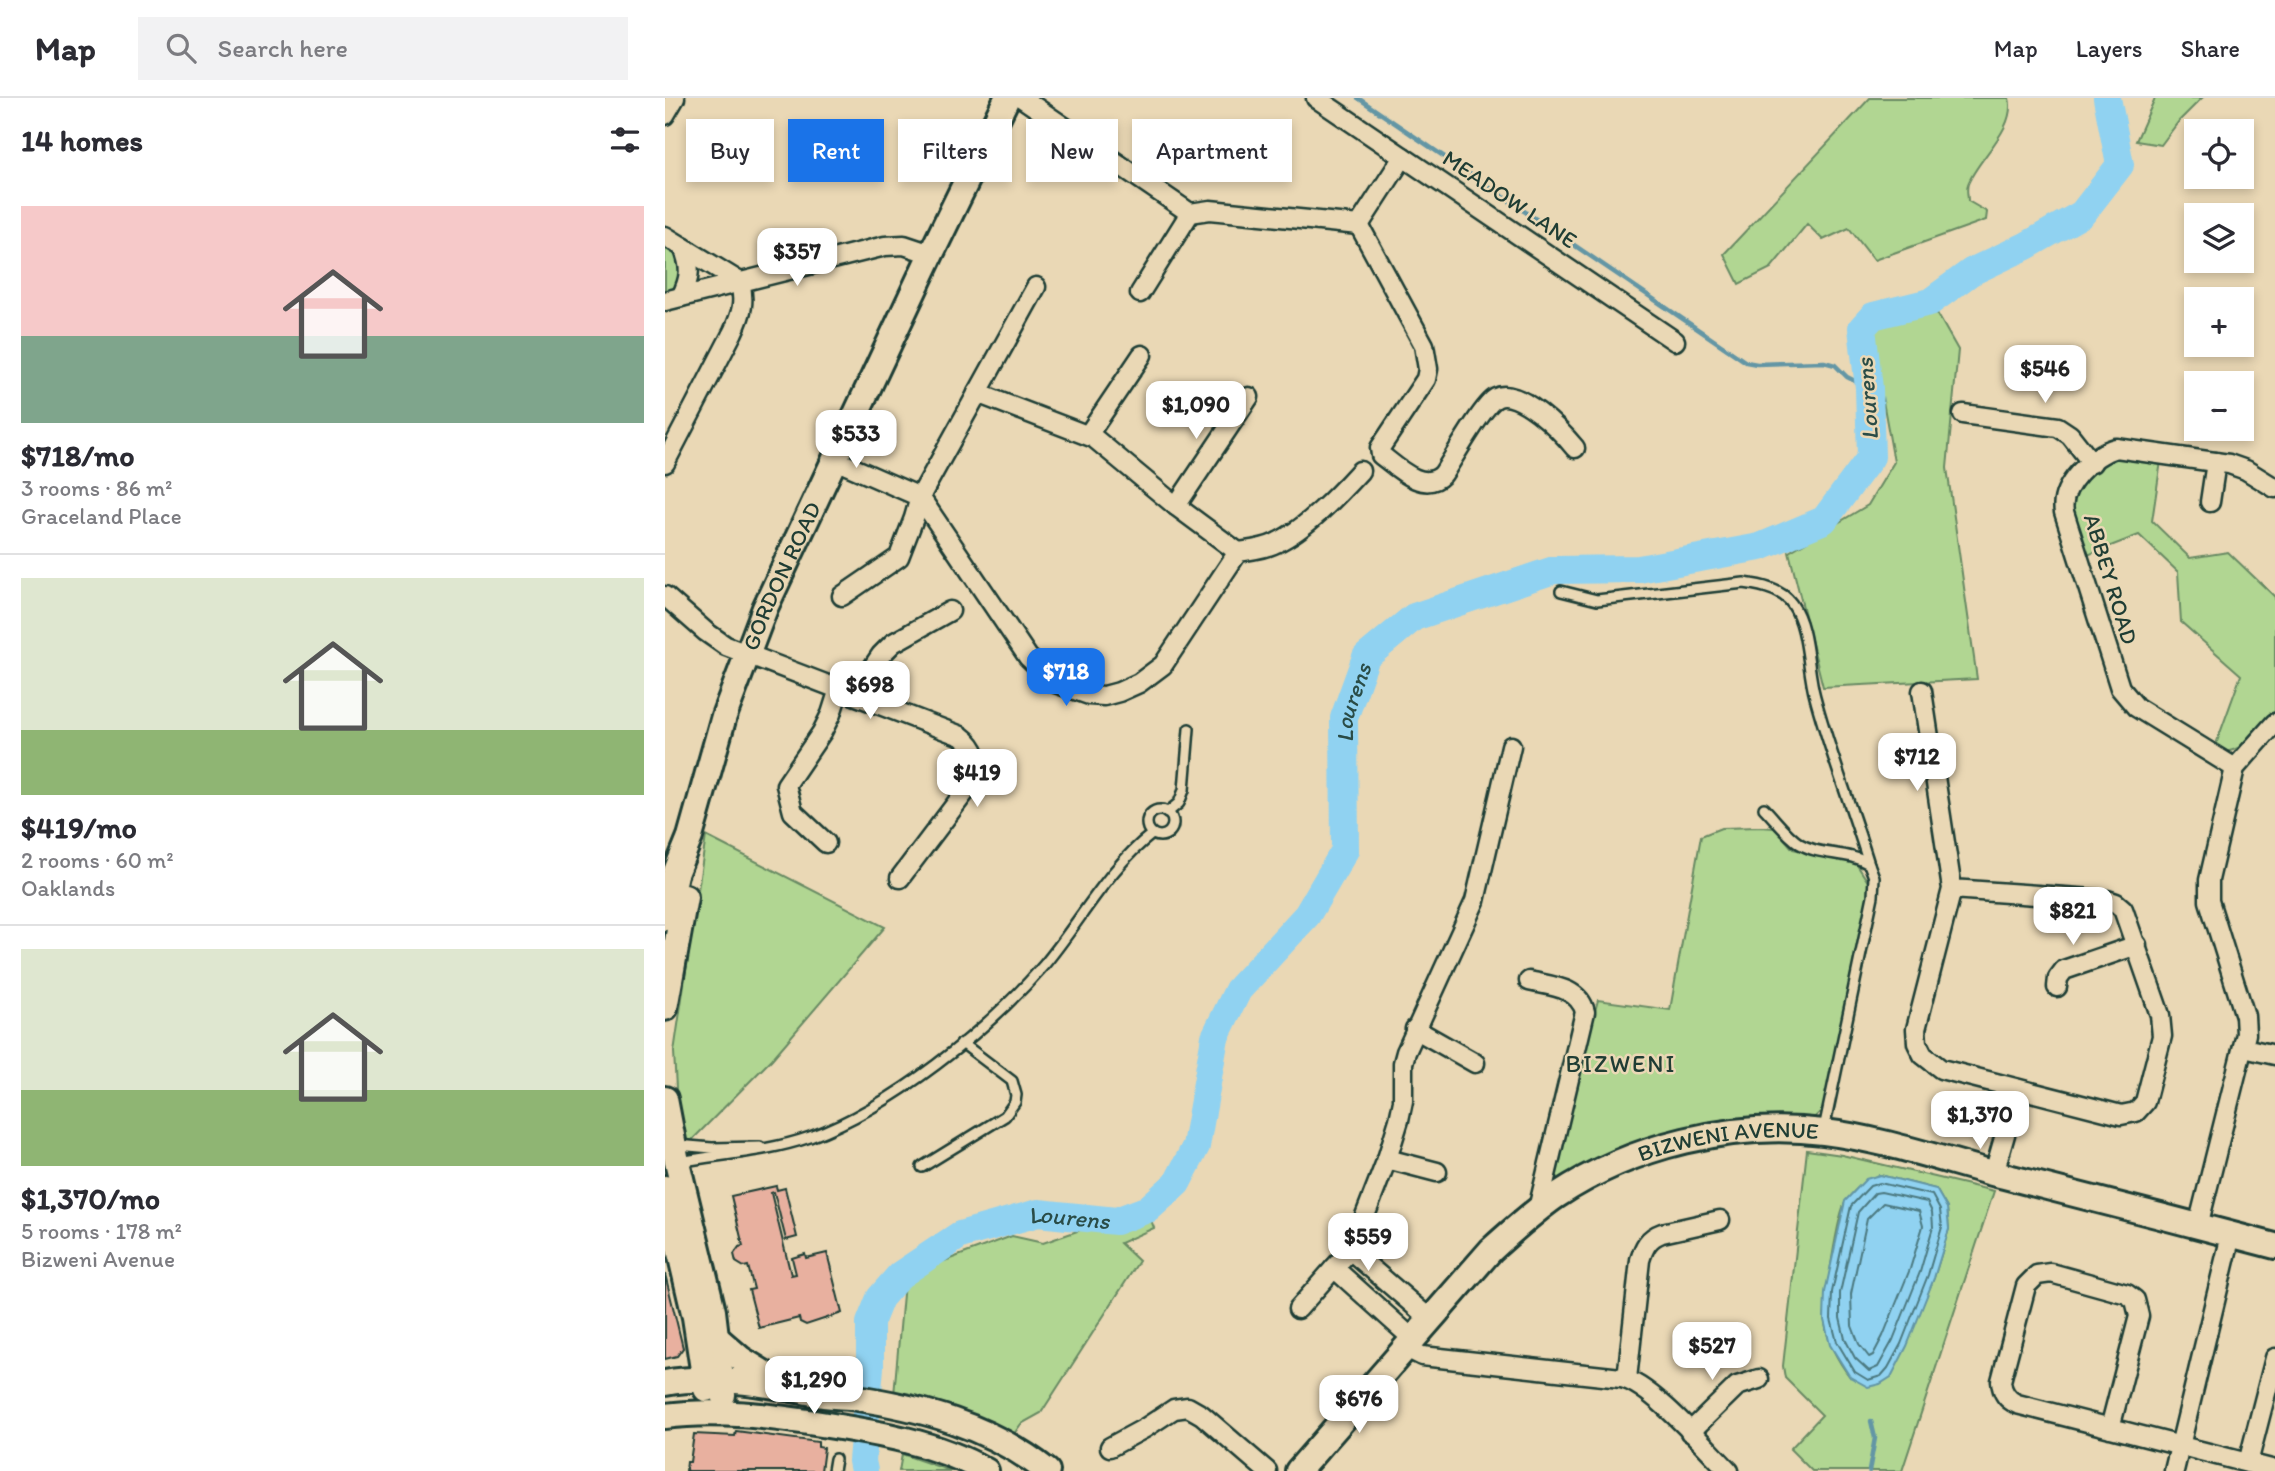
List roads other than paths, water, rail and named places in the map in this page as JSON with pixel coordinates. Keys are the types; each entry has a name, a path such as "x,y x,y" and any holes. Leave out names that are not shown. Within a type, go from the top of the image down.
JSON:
{"street":[{"path":"665,114 675,98"},
{"name":"GORDON ROAD","path":"665,918 675,874 690,837 721,728 765,608 1007,98"},
{"path":"1022,98 1191,213 1210,210 1359,225"},
{"name":"MEADOW LANE","path":"1317,98 1675,341"},
{"path":"1359,225 1403,157"},
{"path":"1140,293 1191,213"},
{"path":"1359,225 1424,345 1429,369 1421,389 1380,451 1384,457 1417,480 1436,481 1490,403 1503,396 1513,397 1545,417 1575,448"},
{"path":"665,236 740,282 744,299 743,312 665,463"},
{"path":"673,299 885,246 904,245 931,254"},
{"path":"673,299 690,275 689,261 683,247"},
{"path":"842,596 899,557 920,497 1036,287"},
{"path":"1088,435 1142,355"},
{"path":"977,393 1088,435 1238,552 1262,548 1284,539 1345,488 1360,471"},
{"path":"1176,506 1249,397"},
{"path":"1963,414 2058,427 2070,435 2092,463"},
{"name":"ABBEY ROAD","path":"2235,768 2136,707 2120,688 2063,505 2069,485 2102,454 2116,448 2237,466 2275,488"},
{"path":"835,460 920,497 1028,657 1055,682 1089,695 1104,696 1139,684 1163,665 1238,552"},
{"path":"2210,502 2216,462"},
{"path":"665,596 715,640 968,741 977,758 974,780 900,878"},
{"path":"826,843 793,812 786,785 847,692 881,655 893,643 950,611"},
{"path":"1922,691 1952,889 1916,1029 1917,1043 1923,1055 1934,1066 2121,1115 2131,1114 2141,1108 2148,1096 2161,1048 2162,1026 2137,945 2126,914 2120,906 2112,901 1952,889"},
{"path":"2198,1226 2246,1034 2245,1016 2212,909 2208,891 2209,880 2235,768 2275,723"},
{"path":"1298,1309 1350,1250 1387,1159 1403,1101 1403,1063 1415,1029 1475,901 1511,746"},
{"name":"GORDON ROAD","path":"665,1007 684,906 690,837"},
{"path":"2057,987 2057,978 2064,970 2137,945"},
{"path":"1529,981 1570,992 1583,1004 1585,1012 1555,1147 1538,1209"},
{"path":"1415,1029 1475,1063"},
{"path":"2244,1048 2275,1055"},
{"path":"1994,1173 2018,1089"},
{"path":"665,1099 670,1155 700,1252 718,1339 714,1380 716,1413"},
{"name":"BIZWENI AVENUE","path":"1298,1471 1491,1250 1538,1209 1589,1177 1650,1151 1678,1143 1716,1135 1750,1132 1824,1132 1896,1148 2275,1246"},
{"path":"1387,1159 1437,1172"},
{"path":"665,1188 695,1317 714,1380"},
{"path":"1627,1379 1640,1261 1646,1244 1655,1235 1720,1220"},
{"path":"2174,1471 2231,1235"},
{"path":"1350,1250 1431,1320"},
{"path":"1334,1268 1422,1356 1627,1379 1646,1390 1729,1471"},
{"path":"2110,1428 2139,1316 2138,1306 2127,1293 2051,1273 2037,1275 2026,1286 2001,1381 2003,1391 2009,1399 2017,1404 2110,1428 2275,1470"},
{"path":"718,1339 741,1359 786,1387"},
{"path":"2248,1463 2275,1358"},
{"path":"665,1383 684,1379 786,1387 814,1394 913,1408 975,1429 1013,1448 1047,1471"},
{"path":"1690,1432 1737,1386 1759,1379"},
{"path":"1110,1447 1174,1409 1188,1407 1202,1415 1268,1471"},
{"path":"665,1416 716,1413 849,1429 943,1450 986,1471"}],"lane":[{"path":"1562,591 1597,600 1744,583 1761,585 1778,592 1792,604 1805,637 1814,695 1874,877 1873,896 1824,1132"},
{"path":"1167,813 1179,803 1184,790 1189,729"},
{"path":"1764,808 1800,844 1851,856 1869,864"},
{"path":"1157,811 1167,813 1173,822 1169,832 1159,836 1152,834 1147,824 1149,817 1157,811"},
{"path":"670,1155 753,1153 810,1137 904,1086 963,1043 1026,985 1126,859 1152,834"},
{"path":"922,1167 1005,1116 1015,1102 1012,1081 963,1043"},
{"path":"670,1155 712,1149 766,1148"},
{"path":"833,1471 835,1460"}],"water":[{"path":"1880,1175 1936,1189 1947,1208 1949,1229 1934,1278 1907,1346 1891,1377 1868,1387 1850,1377 1830,1345 1824,1320 1825,1292 1845,1201 1866,1179"}],"waterway":[{"path":"1358,98 1746,362 1824,362 1835,365 1847,377 1869,388"},
{"name":"Lourens","path":"864,1471 862,1461 870,1367 870,1323 880,1298 900,1275 960,1235 1038,1213 1116,1221 1148,1209 1177,1183 1196,1146 1215,1037 1238,990 1307,915 1345,850 1344,718 1366,657 1414,617 1554,570 1639,569 1760,547 1824,520 1871,457 1869,388 1862,328 1873,316 1930,302 1971,272 2026,246 2082,214 2120,165 2107,98"},
{"path":"1869,1471 1875,1438 1871,1421"}],"district":[{"name":"BIZWENI","path":"1621,1063"}]}
